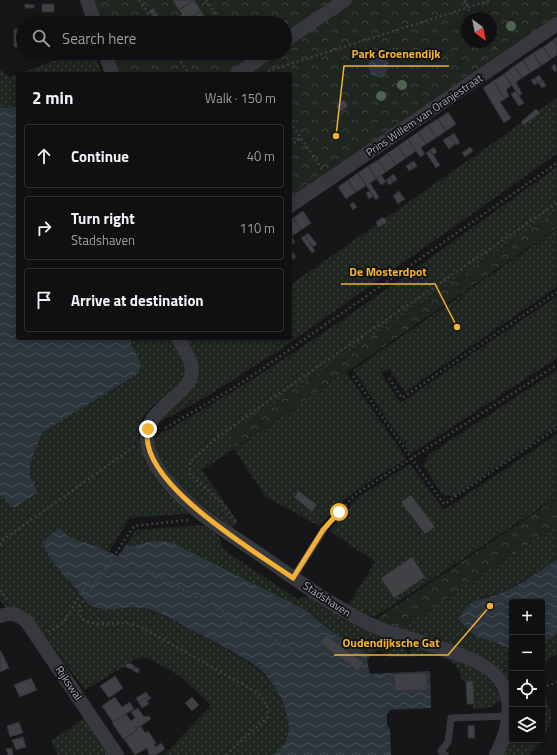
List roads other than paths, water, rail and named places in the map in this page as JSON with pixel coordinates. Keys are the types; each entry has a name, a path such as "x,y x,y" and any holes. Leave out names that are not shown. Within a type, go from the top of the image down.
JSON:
{"street":[{"path":"87,0 93,16"},
{"path":"292,36 345,0"},
{"name":"Prins Willem van Oranjestraat","path":"292,205 557,24"},
{"path":"107,60 111,72"},
{"path":"240,72 258,60"},
{"name":"Stadshaven","path":"179,340 192,364 190,376 182,391 150,420 146,439 152,458 164,476 176,490 207,518 293,578 360,620 378,628 478,663 497,677 508,695 509,716 505,737 496,755"},
{"name":"Rijkswal","path":"0,616 8,613 18,614 28,622 117,755"}],"lane":[{"path":"293,578 323,530"},
{"path":"444,755 441,752 448,742 451,718 509,716"}],"water":[{"path":"383,53 387,56 389,67 383,77 372,76 369,68 370,61 375,56"},
{"path":"16,107 16,340 131,340 131,344 141,363 139,373 42,433 30,464 30,477 38,492 14,508 0,495 0,108"},
{"path":"59,528 72,538 118,556 126,545 132,546 155,540 173,543 305,610 331,631 370,656 367,661 370,674 430,671 431,708 390,710 387,714 387,724 390,729 391,755 274,755 286,741 289,730 288,720 282,700 271,682 264,674 258,668 238,655 158,613 135,607 101,609 88,604 50,558 42,542"},
{"path":"557,560 557,633 545,641 545,599 509,599 509,648 474,635 459,620 467,607 473,603 499,594 519,584"}],"place":[{"name":"Park Groenendijk","path":"336,136"},
{"name":"De Mosterdpot","path":"457,327"},
{"name":"Oudendijksche Gat","path":"490,606"}]}
